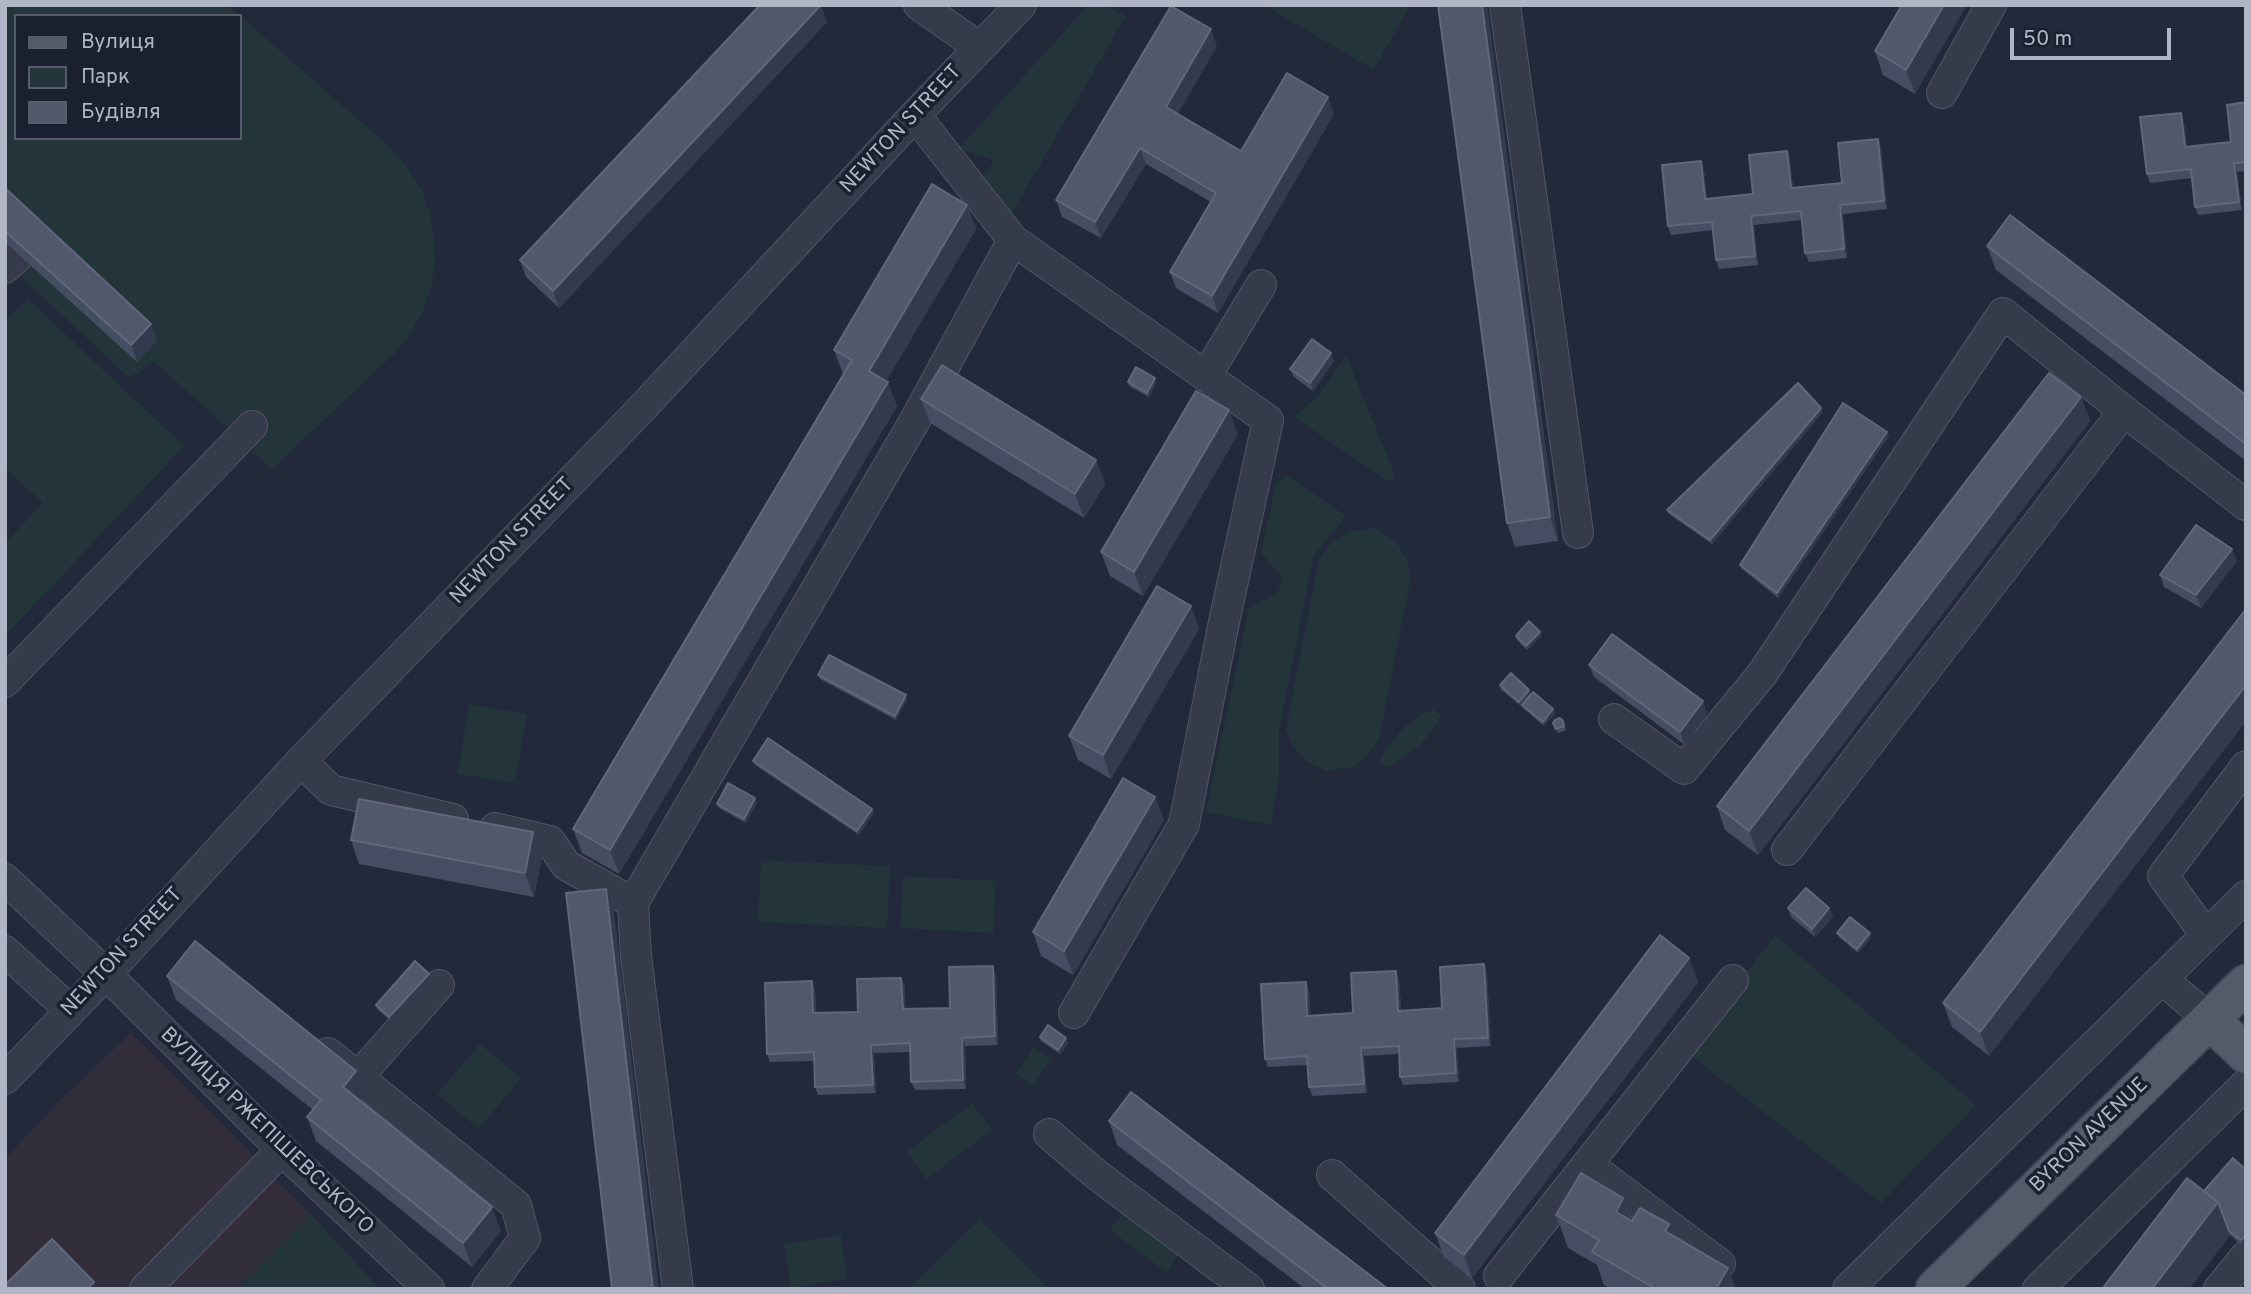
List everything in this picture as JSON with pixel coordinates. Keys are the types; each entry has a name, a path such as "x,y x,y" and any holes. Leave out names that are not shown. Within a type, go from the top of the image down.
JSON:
{"main road":[{"name":"BYRON AVENUE","path":"1935,1289 2246,984"},
{"path":"2210,1020 2246,1054"}],"street":[{"path":"919,5 980,48"},
{"name":"NEWTON STREET","path":"5,1079 106,974 301,761 636,415 1021,5"},
{"path":"1505,5 1577,533"},
{"path":"1942,93 1991,5"},
{"path":"915,116 1013,240 1268,420 1184,824 1074,1013"},
{"path":"678,1289 636,957 633,903 915,422 1013,240"},
{"path":"1206,376 1261,285"},
{"path":"1614,719 1684,769 1762,674 2003,313 2246,505"},
{"path":"1787,850 2124,411"},
{"path":"5,682 252,426"},
{"path":"301,761 331,790 550,841 566,865 633,903"},
{"path":"2206,935 2163,876 2246,766"},
{"name":"ВУЛИЦЯ РЖЕПІШЕВСЬКОГО","path":"5,879 106,974 282,1150 429,1289"},
{"path":"1848,1289 2246,896"},
{"path":"5,951 70,1010"},
{"path":"2162,979 2210,1020"},
{"path":"1502,1285 1587,1164 1733,980"},
{"path":"376,1083 439,985"},
{"path":"307,1036 376,1083 463,1149 516,1205 525,1238 487,1289"},
{"path":"2038,1289 2246,1084"},
{"path":"1049,1134 1097,1175 1249,1289"},
{"path":"145,1289 282,1150"},
{"path":"1587,1164 1720,1264"},
{"path":"1332,1175 1460,1289"},
{"path":"2219,1289 2246,1256"}],"shaded area":[{"path":"131,1033 310,1213 235,1289 5,1289 5,1159 61,1099"}],"green space":[{"path":"5,5 228,5 238,14 14,14 14,140 242,140 242,17 393,150 422,190 430,213 435,263 423,311 411,333 396,352 272,469 155,362 129,378 5,261"},
{"path":"1088,5 1105,5 1126,16 1008,220 979,184 994,161 959,148"},
{"path":"1264,5 1410,5 1374,70"},
{"path":"27,298 184,446 5,636 5,543 43,503 5,468 5,321"},
{"path":"1346,356 1396,477 1389,482 1294,417 1318,396"},
{"path":"1286,475 1346,516 1313,557 1279,731 1279,778 1271,825 1206,812 1249,608 1278,592 1282,577 1261,553 1276,483"},
{"path":"1374,528 1396,541 1406,558 1411,577 1379,739 1366,757 1353,767 1327,771 1304,760 1294,747 1286,729 1319,559 1333,541 1349,532"},
{"path":"469,704 527,714 515,783 458,774"},
{"path":"1434,709 1441,716 1433,730 1418,747 1387,768 1380,761 1387,747 1402,729 1420,715"},
{"path":"761,860 890,866 887,928 758,922"},
{"path":"903,876 996,881 993,933 900,928"},
{"path":"1775,935 1976,1105 1881,1203 1685,1051"},
{"path":"480,1044 521,1078 479,1129 437,1094"},
{"path":"1033,1047 1051,1058 1034,1085 1016,1074"},
{"path":"972,1103 992,1130 927,1179 906,1152"},
{"path":"1128,1206 1184,1248 1166,1272 1110,1230"},
{"path":"310,1213 380,1289 235,1289"},
{"path":"980,1219 1050,1289 909,1289 941,1257"},
{"path":"841,1235 847,1279 791,1288 784,1244"}],"building":[{"path":"760,5 821,5 553,291 520,260"},
{"path":"1438,5 1482,5 1550,517 1507,523"},
{"path":"1902,5 1944,5 1906,70 1875,51"},
{"path":"1171,6 1211,29 1166,107 1241,151 1287,73 1328,97 1212,296 1170,272 1216,193 1140,148 1095,222 1056,200"},
{"path":"2246,102 2246,162 2234,163 2239,202 2195,207 2191,169 2147,174 2140,117 2181,113 2185,147 2231,142 2227,105"},
{"path":"1878,139 1884,201 1840,205 1844,249 1805,253 1801,211 1751,216 1755,256 1716,260 1712,222 1668,226 1662,165 1701,161 1705,199 1753,194 1749,155 1787,151 1791,188 1842,183 1838,143"},
{"path":"932,184 967,205 869,371 888,382 610,850 573,829 852,360 834,350"},
{"path":"5,188 151,324 131,345 5,231"},
{"path":"2010,215 2246,395 2246,444 1987,246"},
{"path":"1312,339 1331,353 1310,383 1290,369"},
{"path":"942,365 1096,460 1075,494 921,399"},
{"path":"1136,367 1155,378 1147,393 1128,382"},
{"path":"2049,373 2081,397 1749,831 1717,806"},
{"path":"1798,383 1821,408 1710,540 1667,510"},
{"path":"1196,391 1229,410 1134,572 1101,552"},
{"path":"1843,403 1887,432 1777,593 1740,565"},
{"path":"2196,525 2232,549 2196,595 2160,575"},
{"path":"1157,586 1191,606 1103,755 1069,736"},
{"path":"2246,609 2246,685 1980,1032 1943,1003"},
{"path":"1529,621 1540,632 1526,646 1516,636"},
{"path":"1612,634 1703,701 1680,732 1589,665"},
{"path":"829,655 906,695 895,716 818,675"},
{"path":"1511,673 1529,690 1519,702 1500,685"},
{"path":"1533,692 1553,709 1543,722 1522,705"},
{"path":"1560,718 1564,726 1556,729 1553,723"},
{"path":"768,738 872,809 857,831 753,761"},
{"path":"1123,778 1155,797 1064,951 1033,932"},
{"path":"728,783 755,798 744,819 717,804"},
{"path":"359,799 533,832 525,873 351,840"},
{"path":"1806,888 1829,908 1812,929 1788,908"},
{"path":"606,889 653,1289 612,1289 566,893"},
{"path":"1850,917 1870,933 1857,949 1837,933"},
{"path":"1660,935 1689,958 1464,1255 1435,1233"},
{"path":"195,941 356,1071 343,1087 492,1207 463,1243 307,1117 321,1100 167,976"},
{"path":"415,961 429,974 389,1017 376,1005"},
{"path":"1484,964 1488,1038 1454,1039 1456,1073 1400,1077 1399,1046 1361,1048 1364,1084 1309,1087 1307,1056 1265,1059 1261,984 1306,982 1307,1016 1353,1013 1351,973 1396,971 1398,1011 1442,1008 1440,967"},
{"path":"993,966 995,1036 962,1038 963,1080 911,1082 910,1043 871,1045 873,1085 815,1087 814,1052 767,1054 765,983 812,981 813,1013 858,1012 857,979 901,978 903,1009 950,1008 949,967"},
{"path":"1048,1025 1066,1038 1058,1050 1040,1037"},
{"path":"1131,1092 1388,1289 1328,1289 1109,1121"},
{"path":"2233,1158 2246,1170 2246,1235 2241,1240 2229,1231 2218,1202 2204,1191"},
{"path":"1581,1173 1623,1198 1616,1212 1632,1221 1640,1208 1669,1224 1665,1231 1728,1268 1716,1289 1656,1289 1592,1252 1599,1240 1556,1215"},
{"path":"2187,1178 2218,1202 2152,1289 2102,1289"},
{"path":"52,1239 94,1282 87,1289 5,1289 5,1285"}]}
